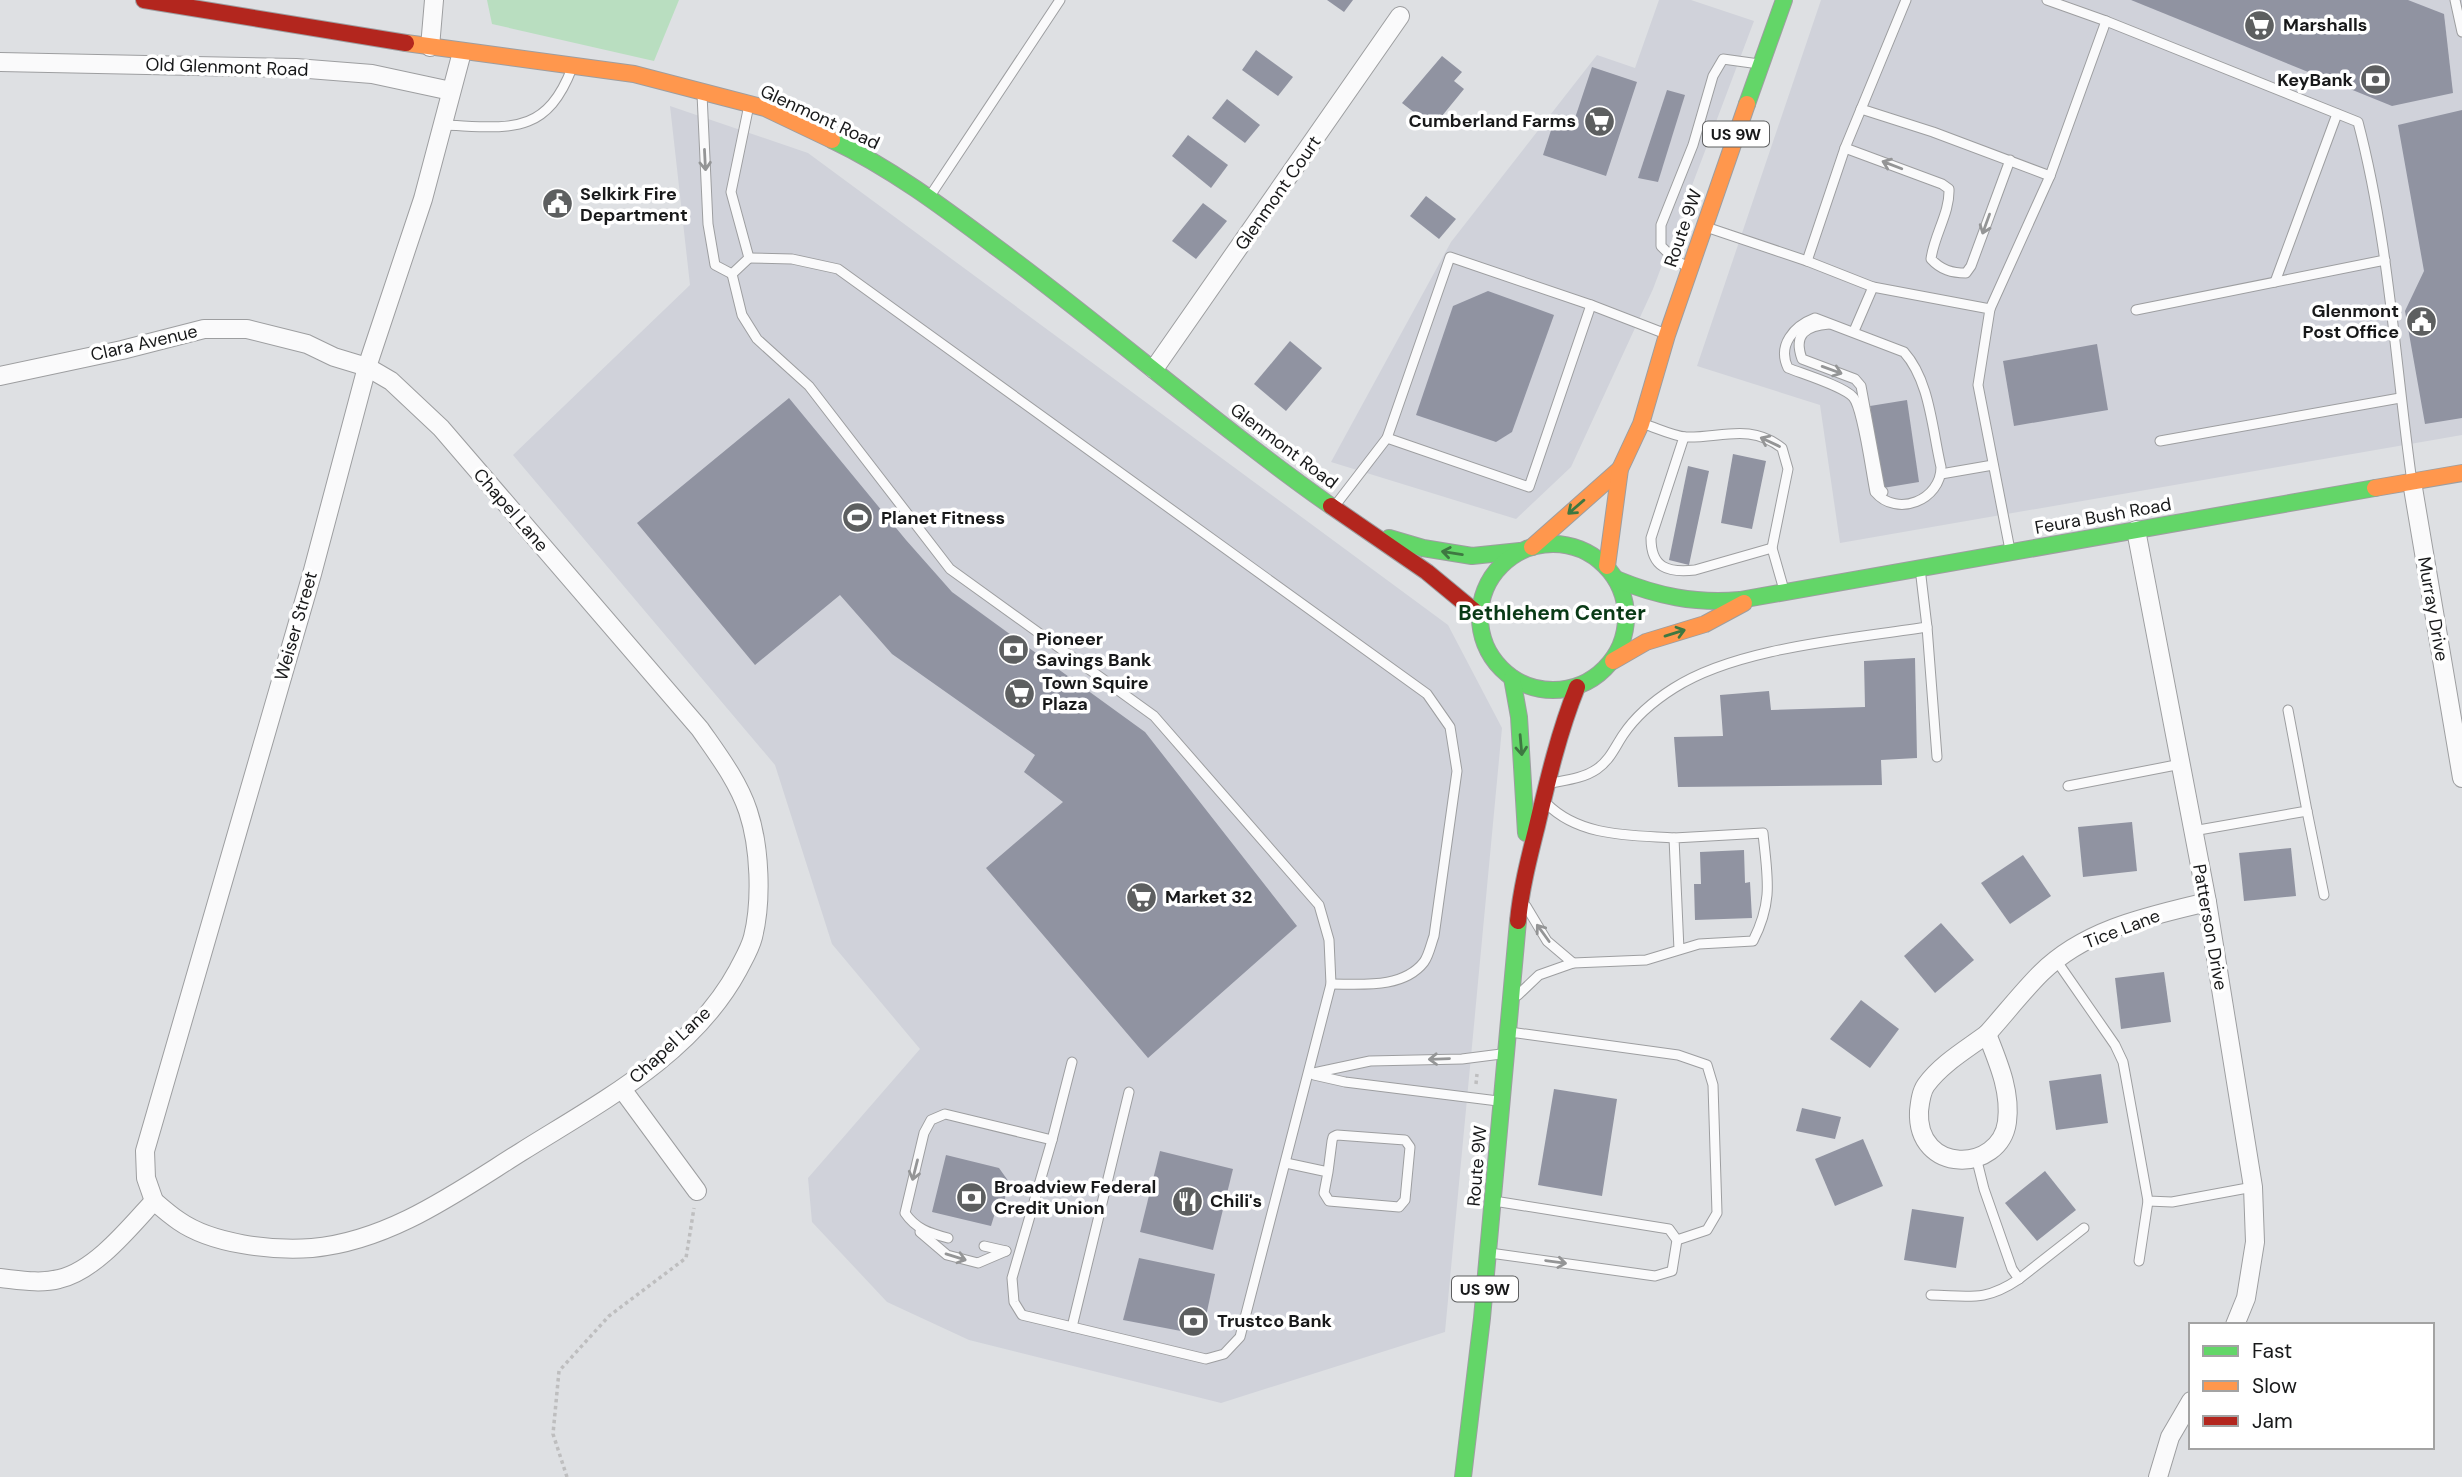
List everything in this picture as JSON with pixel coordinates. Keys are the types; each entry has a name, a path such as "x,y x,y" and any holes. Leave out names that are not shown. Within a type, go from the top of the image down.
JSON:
{"main road":[{"name":"Glenmont Road","path":"144,0 461,52 634,74 765,108 853,150 929,197 1075,305 1266,460 1427,572 1479,615"},
{"name":"Route 9W","path":"1611,573 1620,469 1641,424 1667,335 1784,0"},
{"name":"Route 9W","path":"1526,549 1620,469"},
{"name":"Feura Bush Road","path":"1611,573 1643,592 1686,602 1751,600 2462,472"},
{"name":"Glenmont Road","path":"1366,531 1423,548 1472,556 1526,549"},
{"path":"1552,544 1572,546 1591,554 1611,573 1625,599 1627,620 1623,642 1613,661 1597,676 1577,687 1555,691 1532,688 1512,678 1494,661 1483,639 1479,615 1483,595 1491,578 1504,563 1526,549 1552,544"},
{"name":"Feura Bush Road","path":"1613,661 1646,642 1705,624 1751,600"},
{"name":"Route 9W","path":"1512,678 1522,752 1528,859"},
{"name":"Route 9W","path":"1463,1477 1489,1252 1520,897 1561,727 1577,687"}],"street":[{"path":"430,47 434,0"},
{"name":"Glenmont Court","path":"1154,369 1400,16"},
{"name":"Weiser Street","path":"154,1201 146,1178 145,1151 312,573 367,367 423,199 461,52"},
{"name":"Old Glenmont Road","path":"0,62 296,68 372,74 451,91"},
{"name":"Clara Avenue","path":"0,376 204,329 247,329 307,344 334,357 367,367"},
{"name":"Chapel Lane","path":"154,1201 180,1223 213,1238 247,1244 311,1248 355,1240 382,1231 434,1206 622,1089 701,1021 729,987 753,939 759,901 757,863 748,811 729,771 700,729 441,428 391,381 367,367"},
{"name":"Murray Drive","path":"2412,482 2462,778"},
{"name":"Patterson Drive","path":"2136,530 2207,902 2253,1187 2255,1242 2246,1298 2236,1323"},
{"name":"Tice Lane","path":"1976,1157 1939,1156 1930,1148 1922,1136 1919,1123 1920,1104 1926,1085 1987,1034 2056,960 2080,945 2128,923 2207,902"},
{"path":"1976,1157 1993,1149 2007,1124 2003,1073 1987,1034"},
{"path":"622,1089 697,1191"},
{"path":"0,1278 36,1282 60,1279 81,1269 112,1247 154,1201"},
{"path":"2158,1477 2170,1437 2189,1404"}],"lane":[{"path":"929,197 1060,0"},
{"path":"1807,261 1845,148 1906,0"},
{"path":"2047,0 2358,122 2367,155 2385,260 2412,482"},
{"path":"2455,0 2462,32"},
{"path":"2010,552 1978,385 1990,309 2050,176 2106,21"},
{"path":"1690,268 1675,260 1661,246 1661,225 1693,145 1713,76 1723,59 1761,64"},
{"path":"442,125 497,127 531,122 550,108 564,89 572,66"},
{"path":"702,92 708,224 715,265 732,274 742,315 757,339 809,386 950,569 1154,716 1319,905 1329,940 1331,984 1240,1337 1224,1353 1206,1359 1022,1315 1014,1302 1012,1278 1072,1062"},
{"path":"749,104 731,191 749,258"},
{"path":"1861,109 2050,176"},
{"path":"2275,282 2337,114"},
{"path":"1845,148 1949,189 1949,198 1931,259 1938,267 1955,274 1966,273 1971,266 2010,160"},
{"path":"1704,226 1873,287 1990,309"},
{"path":"1334,507 1387,438 1450,257 1591,305 1667,335"},
{"path":"732,274 749,258 792,259 838,269 1427,694 1450,727 1457,771 1434,936 1424,961 1407,976 1377,984 1331,984"},
{"path":"2136,310 2385,260"},
{"path":"1854,331 1873,287"},
{"path":"1387,438 1529,487 1591,305"},
{"path":"1815,318 1854,331 1904,352 1921,378 1941,479 1930,494 1905,504 1895,505 1882,500 1875,492 1859,413 1853,397 1830,384 1788,368 1783,358 1790,336 1802,323 1815,318"},
{"path":"1834,324 1813,326 1804,332 1799,341 1799,351 1802,359 1854,379 1861,386 1880,489 1895,505"},
{"path":"2160,441 2400,398"},
{"path":"1641,424 1684,437 1735,432 1775,443 1782,449 1788,469 1772,548 1785,592"},
{"path":"1684,437 1651,538 1655,559 1661,566 1672,571 1695,570 1772,548"},
{"path":"1941,474 1993,465"},
{"path":"1920,568 1937,757"},
{"path":"1511,1000 1539,975 1573,963 1647,960 1699,944 1753,941 1764,920 1768,897 1763,833 1674,838 1581,827 1557,814 1545,792 1597,769 1613,754 1624,734 1643,712 1673,688 1709,669 1776,651 1927,627"},
{"path":"2288,710 2324,895"},
{"path":"2068,786 2181,765"},
{"path":"2193,831 2307,811"},
{"path":"1674,838 1679,950"},
{"path":"1520,897 1547,941 1573,963"},
{"path":"2056,960 2115,1045 2123,1062 2148,1201 2139,1261"},
{"path":"1509,1032 1678,1055 1707,1065 1713,1085 1717,1213 1707,1230 1677,1240"},
{"path":"1309,1074 1370,1061 1462,1059 1507,1054"},
{"path":"1309,1074 1345,1082 1503,1101"},
{"path":"1072,1327 1129,1092"},
{"path":"1006,1251 978,1263 947,1255 914,1226 905,1213 924,1133 931,1121 945,1114 1052,1140"},
{"path":"1337,1135 1405,1140 1410,1147 1405,1200 1399,1208 1329,1201 1324,1193 1328,1172 1333,1137 1337,1135"},
{"path":"1976,1157 1984,1189 2012,1269 2020,1279"},
{"path":"1286,1163 1328,1172"},
{"path":"2148,1201 2172,1202 2253,1187"},
{"path":"1489,1252 1655,1276 1672,1271 1677,1240 1669,1229 1494,1201"},
{"path":"914,1226 930,1234 948,1238"},
{"path":"1931,1295 1985,1296 2001,1292 2084,1228"},
{"path":"984,1246 1020,1254"}],"path":[{"path":"1476,1084 1477,1074"},
{"path":"567,1477 553,1434 559,1371 609,1316 686,1258 697,1191"}],"shaded area":[{"path":"1659,0 1691,0 1754,21 1653,289 1571,467 1516,519 1331,462 1451,242 1597,55 1635,68"},
{"path":"1821,0 2462,0 2462,435 1840,543 1820,405 1697,366"},
{"path":"670,106 808,153 1448,625 1502,728 1445,1332 1221,1403 969,1340 887,1302 812,1222 808,1178 920,1049 832,944 775,765 513,455 690,285"}],"green space":[{"path":"487,0 679,0 654,61 492,24"}],"building":[{"path":"1327,0 1353,0 1344,12"},
{"path":"2131,0 2408,0 2444,14 2453,93 2392,106"},
{"path":"1256,50 1293,77 1278,96 1242,70"},
{"path":"1442,56 1462,72 1454,81 1464,89 1433,127 1402,103"},
{"name":"Cumberland Farms","path":"1592,67 1637,82 1606,176 1543,155 1555,118 1573,124"},
{"path":"1667,90 1685,95 1658,182 1638,178"},
{"path":"1227,99 1260,125 1245,143 1212,118"},
{"path":"2462,110 2462,418 2425,424 2405,311 2424,271 2398,125"},
{"path":"1188,135 1228,165 1211,188 1172,156"},
{"path":"1426,196 1456,219 1439,239 1410,216"},
{"path":"1203,203 1227,221 1196,259 1172,241"},
{"path":"1488,291 1554,315 1512,432 1496,442 1416,415 1453,306"},
{"path":"1290,341 1322,368 1286,411 1254,384"},
{"path":"2097,344 2108,410 2014,426 2003,361"},
{"path":"789,398 952,592 1145,732 1297,926 1148,1058 986,868 1063,802 1024,772 1035,755 892,654 840,595 755,665 637,523"},
{"path":"1907,400 1919,482 1883,488 1870,406"},
{"path":"1733,454 1766,461 1752,529 1721,523"},
{"path":"1688,466 1709,471 1689,565 1669,560"},
{"path":"1915,658 1917,758 1881,760 1882,785 1678,787 1674,737 1723,736 1720,695 1769,691 1771,710 1865,707 1864,661"},
{"path":"2132,822 2137,871 2083,877 2078,827"},
{"path":"2291,848 2296,896 2244,901 2239,853"},
{"path":"1744,850 1745,883 1750,882 1752,918 1695,920 1694,884 1701,884 1700,852"},
{"path":"2023,855 2051,896 2010,924 1981,883"},
{"path":"1941,923 1974,960 1935,993 1904,956"},
{"path":"2164,972 2171,1022 2121,1029 2115,978"},
{"path":"1861,1000 1899,1029 1870,1068 1830,1039"},
{"path":"2101,1074 2108,1123 2056,1130 2049,1081"},
{"path":"1554,1089 1617,1099 1602,1196 1538,1185"},
{"path":"1802,1108 1841,1117 1835,1139 1796,1131"},
{"path":"1863,1139 1883,1186 1835,1206 1815,1159"},
{"name":"Chili's","path":"1160,1151 1233,1169 1213,1250 1140,1232"},
{"name":"Broadview Federal Credit Union","path":"946,1155 999,1168 1009,1182 1001,1214 995,1213 991,1226 932,1212"},
{"path":"2045,1171 2076,1210 2037,1241 2005,1203"},
{"path":"1912,1209 1964,1217 1956,1268 1904,1260"},
{"path":"1139,1258 1215,1274 1202,1335 1123,1320"}],"traffic: fast":[{"path":"1747,104 1784,0"},
{"path":"832,140 917,189 957,218 1331,506"},
{"path":"1616,579 1677,597 1707,601 1740,600 2375,488"},
{"path":"1389,538 1423,548 1472,556 1520,551"},
{"path":"1553,544 1581,549 1605,565 1621,589 1626,617 1621,645 1605,669 1581,685 1553,690 1525,685 1501,669 1485,645 1480,617 1485,589 1501,565 1525,549 1553,544"},
{"path":"1512,678 1519,717 1526,833"},
{"path":"1463,1477 1482,1318 1518,921"}],"traffic: slow":[{"path":"406,43 634,74 765,108 832,140"},
{"path":"1607,566 1620,469 1641,424 1667,335 1747,104"},
{"path":"1532,547 1620,469"},
{"path":"2375,488 2462,473"},
{"path":"1613,661 1646,642 1705,624 1744,603"}],"traffic: jam":[{"path":"144,0 406,43"},
{"path":"1331,506 1427,572 1479,615"},
{"path":"1518,921 1521,897 1550,773 1577,687"}],"place":[{"name":"Marshalls","path":"2260,25"},
{"name":"KeyBank","path":"2376,80"},
{"name":"Cumberland Farms","path":"1599,121"},
{"name":"Selkirk Fire Department","path":"557,204"},
{"name":"Glenmont Post Office","path":"2422,321"},
{"name":"Planet Fitness","path":"858,518"},
{"name":"Pioneer Savings Bank","path":"1013,649"},
{"name":"Town Squire Plaza","path":"1019,693"},
{"name":"Market 32","path":"1142,897"},
{"name":"Broadview Federal Credit Union","path":"971,1197"},
{"name":"Chili's","path":"1187,1201"},
{"name":"Trustco Bank","path":"1194,1321"}],"district":[{"name":"Bethlehem Center","path":"1552,613"}]}
